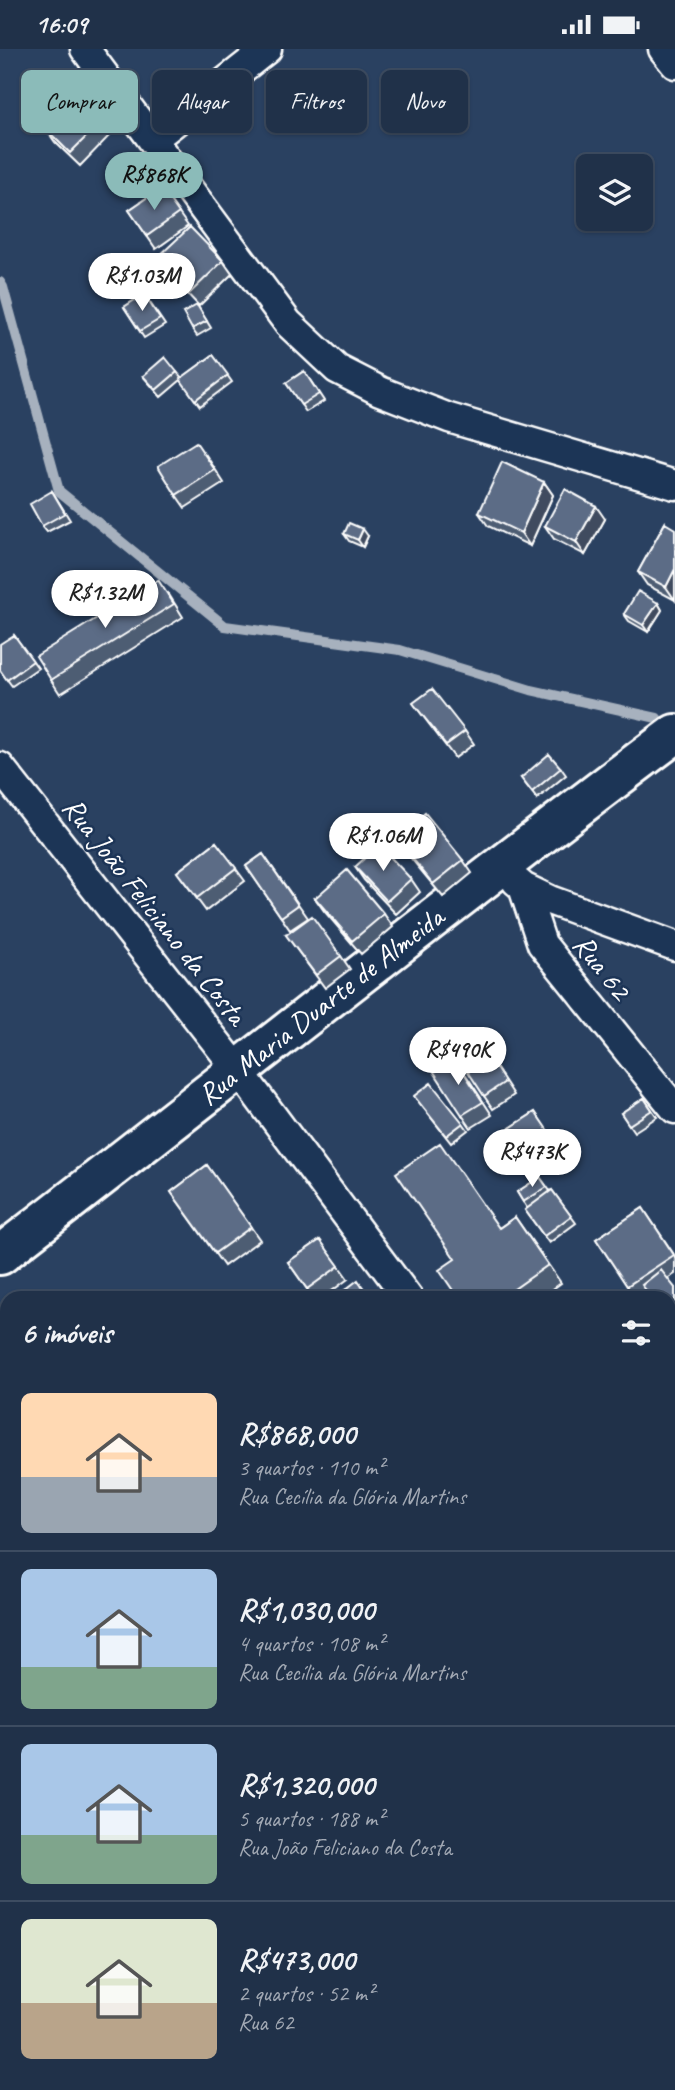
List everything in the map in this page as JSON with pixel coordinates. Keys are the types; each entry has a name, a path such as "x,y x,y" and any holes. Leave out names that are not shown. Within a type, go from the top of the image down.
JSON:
{"street":[{"path":"85,49 288,323 337,369 380,391 449,418 675,485"},
{"path":"153,139 267,49"},
{"path":"663,49 675,64"},
{"name":"Rua Maria Duarte de Almeida","path":"0,1255 239,1071 510,877 675,734"},
{"name":"Rua João Feliciano da Costa","path":"0,767 239,1071 403,1291"},
{"path":"510,877 552,901 675,946"},
{"name":"Rua 62","path":"510,877 542,944 675,1109"}],"building":[{"path":"50,133 90,133 70,153"},
{"path":"161,188 179,213 147,236 129,210"},
{"path":"190,227 223,261 190,293 157,258"},
{"path":"144,294 160,319 140,331 124,307"},
{"path":"197,305 207,321 192,329 183,313"},
{"path":"213,355 228,375 195,400 180,379"},
{"path":"165,357 177,372 156,390 143,376"},
{"path":"304,371 319,394 301,405 286,383"},
{"path":"196,442 215,470 176,495 158,466"},
{"path":"502,462 544,482 521,533 479,513"},
{"path":"565,489 596,506 576,542 545,526"},
{"path":"52,491 65,513 42,526 30,504"},
{"path":"349,523 363,529 358,540 344,534"},
{"path":"665,523 675,529 675,569 666,587 638,572"},
{"path":"158,580 174,604 51,680 36,656"},
{"path":"638,591 658,603 643,625 624,614"},
{"path":"14,635 33,661 7,680 0,670 0,644"},
{"path":"432,689 465,731 446,745 413,703"},
{"path":"549,754 561,768 532,792 521,778"},
{"path":"425,813 463,860 433,884 395,837"},
{"path":"216,842 236,868 197,898 177,872"},
{"path":"379,845 411,879 387,901 355,867"},
{"path":"263,854 298,905 281,917 246,866"},
{"path":"347,870 384,914 352,941 315,898"},
{"path":"312,916 341,956 316,975 286,935"},
{"path":"475,1036 505,1082 484,1096 454,1050"},
{"path":"455,1059 483,1102 462,1115 434,1072"},
{"path":"431,1083 463,1123 446,1136 414,1096"},
{"path":"644,1098 652,1110 629,1125 621,1113"},
{"path":"535,1112 548,1131 522,1148 510,1128"},
{"path":"440,1143 499,1228 515,1217 548,1265 511,1291 453,1291 439,1270 455,1259 396,1173"},
{"path":"207,1165 251,1227 215,1253 171,1192"},
{"path":"540,1177 547,1187 523,1202 517,1192"},
{"path":"552,1190 571,1216 544,1236 525,1210"},
{"path":"643,1208 674,1255 627,1286 596,1239"},
{"path":"320,1240 339,1266 307,1289 288,1262"},
{"path":"661,1270 675,1291 647,1291 642,1285"},
{"path":"358,1280 366,1291 344,1291"}],"waterway":[{"path":"0,282 59,491 225,626 400,650 531,690 657,718"}]}
